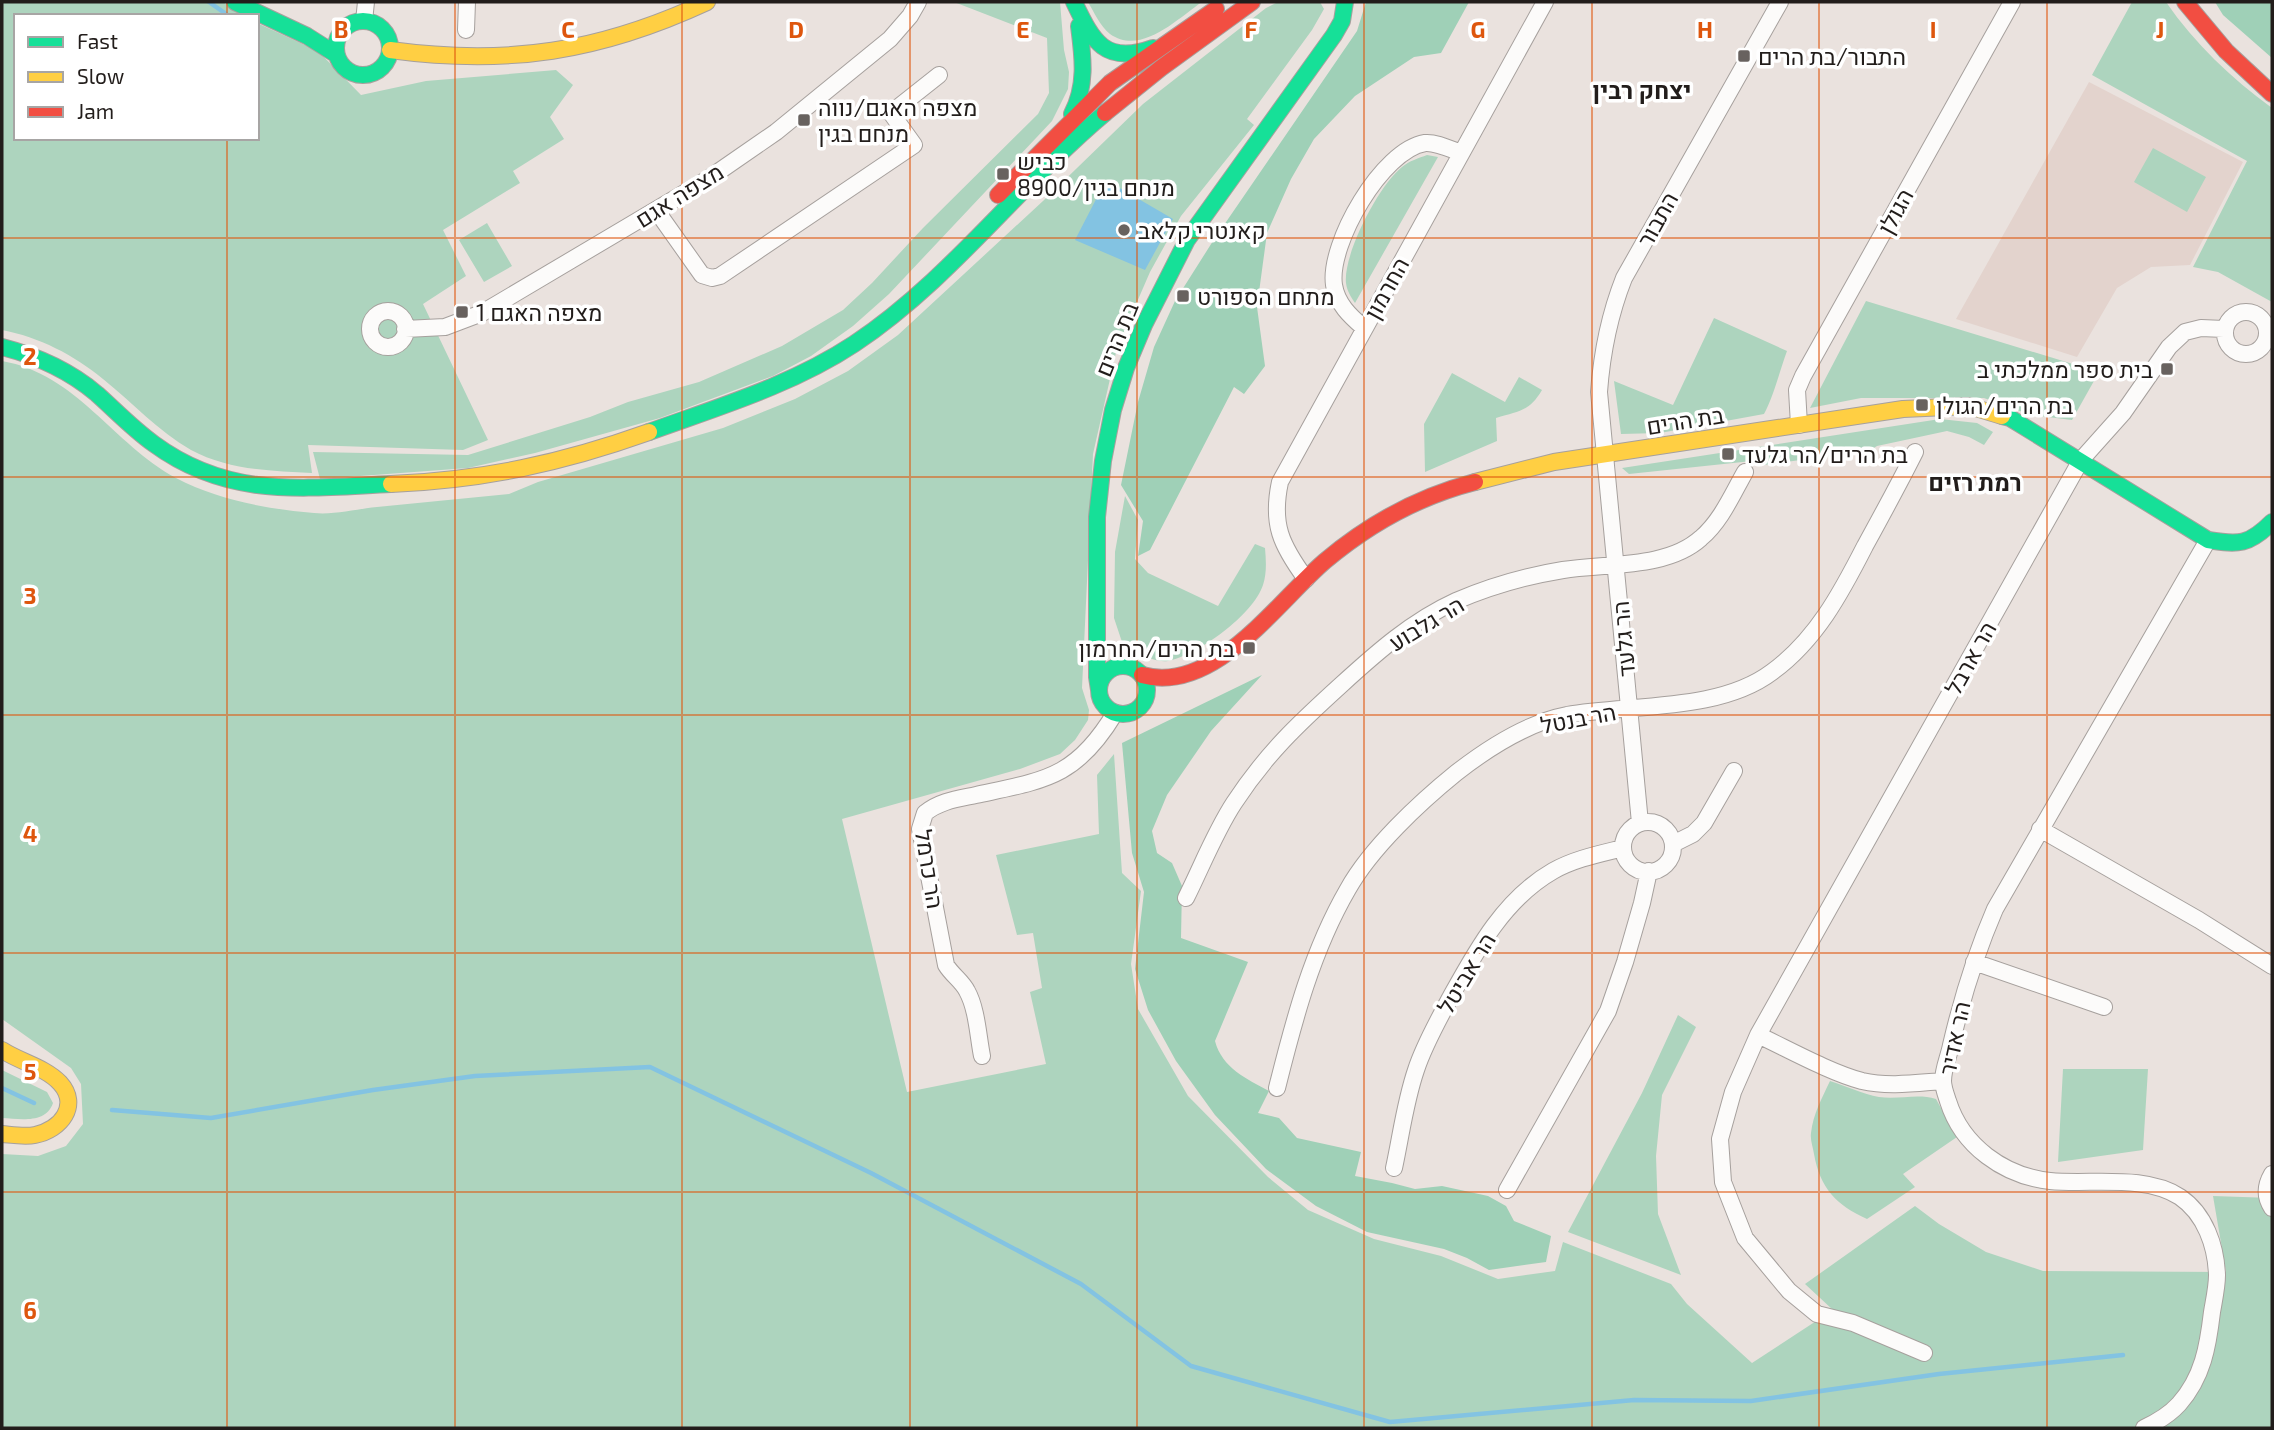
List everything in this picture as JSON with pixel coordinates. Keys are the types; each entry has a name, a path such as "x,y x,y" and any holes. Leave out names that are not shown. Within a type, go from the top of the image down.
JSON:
{"street":[{"path":"235,2 307,36 337,55"},
{"path":"258,2 278,12 332,27 365,21 379,26 387,36 390,50 384,65 378,71 364,75 346,70 337,55 337,43 332,27"},
{"path":"365,21 366,2"},
{"path":"466,30 467,2"},
{"path":"390,50 418,55 479,58 564,50 630,34 707,2"},
{"name":"מצפה אגם","path":"405,329 445,327 482,313 711,178 776,132 890,39 918,2"},
{"path":"1046,145 1073,112 1081,97 1085,69 1074,2"},
{"path":"1074,2 1090,36 1108,51 1131,55 1169,41"},
{"path":"806,372 843,347 881,316 1046,145 1110,83 1226,2"},
{"path":"2,347 37,357 69,374 93,391 160,449 185,465 240,483 269,487 365,486 458,479 507,473 542,465 752,396 787,382 853,345 917,295 1073,141 1124,96 1252,2"},
{"name":"החרמון","path":"1306,579 1289,557 1275,518 1280,482 1545,2"},
{"name":"התבור","path":"1606,455 1599,392 1601,360 1611,311 1641,248 1780,2"},
{"name":"הגולן","path":"1799,425 1797,390 1803,376 2012,2"},
{"path":"2185,2 2219,44 2272,94"},
{"name":"בת הרים","path":"1099,690 1097,517 1113,410 1126,368 1144,324 1187,240 1334,35 1343,6"},
{"path":"1079,26 1092,57 1110,83 1124,96"},
{"path":"656,210 702,275 712,278 720,276 914,145 891,113 939,75"},
{"path":"1364,328 1345,311 1334,283 1338,256 1360,202 1377,177 1395,158 1411,148 1426,143 1461,153"},
{"path":"2250,312 2262,319 2270,332 2264,345 2255,353 2247,355 2229,347 2225,341 2224,329 2232,316 2250,312"},
{"name":"הר ארבל","path":"1924,1353 1853,1323 1817,1314 1789,1291 1745,1238 1723,1182 1720,1139 1733,1092 1758,1035 2081,460 2123,413 2169,347 2185,332 2201,328 2224,329"},
{"name":"בת הרים","path":"1144,703 1233,649 1325,561 1383,519 1420,500 1458,486 1554,462 1903,409 1969,406 2010,418 2208,540"},
{"name":"הר בנטל","path":"1277,1088 1302,995 1332,919 1368,860 1418,807 1444,783 1496,744 1516,733 1563,716 1727,695 1772,673 1793,655 1825,617 1915,452"},
{"name":"הר גלעד","path":"1606,455 1640,823"},
{"name":"הר גלבוע","path":"1186,898 1232,806 1266,758 1288,733 1397,636 1445,607 1484,590 1538,575 1667,557 1685,550 1700,539 1724,509 1745,472"},
{"path":"2208,540 2237,545 2252,540 2272,522"},
{"name":"הר אדיר","path":"2144,1428 2163,1419 2190,1389 2202,1367 2210,1340 2217,1277 2214,1250 2195,1209 2163,1188 2118,1183 2049,1181 2004,1167 1970,1142 1960,1129 1943,1081 1973,962 1995,909 2208,540"},
{"name":"בת הרים","path":"1098,622 1107,649 1114,657 1136,671 1166,679 1196,671"},
{"path":"1115,667 1136,671 1148,688 1144,703 1125,715 1115,713 1104,706 1099,690 1108,671 1115,667"},
{"name":"הר כרמל","path":"982,1056 970,997 946,965 920,829 925,813 940,803 1016,786 1066,769 1095,743 1115,713"},
{"path":"1673,844 1693,834 1704,822 1734,771"},
{"path":"1640,823 1657,823 1670,835 1673,844 1665,864 1649,871 1640,870 1629,863 1623,848 1627,833 1640,823"},
{"path":"2040,829 2199,920 2272,966"},
{"name":"הר אביטל","path":"1394,1168 1416,1069 1444,1009 1496,922 1530,887 1552,872 1572,862 1623,848"},
{"path":"1507,1190 1608,1010 1632,938 1649,871"},
{"path":"1973,962 2104,1007"},
{"path":"1758,1035 1862,1081 1898,1084 1943,1081"},
{"path":"2,1050 57,1080 70,1099 69,1110 63,1121 53,1129 36,1135 2,1134"},
{"path":"2272,1174 2266,1189 2267,1200 2272,1208"}],"shaded area":[{"path":"2089,82 2243,162 2190,265 2151,267 2117,288 2077,357 1956,319"}],"green space":[{"path":"2,2 223,2 242,14 14,14 14,140 259,140 259,24 318,51 361,95 426,81 556,70 573,85 550,117 564,139 513,171 520,183 443,230 466,276 423,304 488,440 463,450 308,445 312,473 235,466 205,457 179,442 80,362 43,342 2,330"},
{"path":"954,2 1060,2 1064,50 1069,72 1068,89 1052,121 889,294 853,326 811,356 773,376 660,418 535,453 468,468 320,479 313,452 468,455 590,417 628,402 699,382 782,346 843,310 1038,114 1049,93 1047,38"},
{"path":"1088,2 1202,2 1158,33 1134,41 1122,40 1110,34"},
{"path":"1278,2 1320,2 1324,9 1312,30 1247,119 1254,125 1181,216 1150,272 1117,348 1093,454 1082,688 1089,710 1088,720 1075,740 1060,754 1020,769 842,819 907,1092 1046,1064 1030,992 1042,988 1033,933 1017,935 996,855 1099,834 1097,775 1114,754 1122,873 1141,891 1131,964 1138,1009 1188,1096 1268,1177 1308,1210 1374,1239 1441,1256 1498,1279 1555,1271 1563,1242 1671,1284 1687,1304 1752,1363 1833,1310 1805,1284 1915,1206 1986,1252 2043,1271 2226,1272 2213,1196 2272,1198 2272,1428 2,1428 2,1154 38,1156 66,1146 83,1124 81,1084 71,1068 2,1019 2,361 28,368 52,380 154,464 192,486 226,498 279,509 337,513 509,494 538,482 723,428 795,399 848,371 898,335 1143,104 1266,8"},
{"path":"1366,2 1469,2 1441,53 1414,57 1355,96 1314,139 1291,179 1267,233 1257,307 1265,366 1244,394 1234,387 1150,550 1138,556 1143,521 1121,485 1138,402 1154,347 1175,301 1213,241 1357,31"},
{"path":"2132,2 2166,2 2214,60 2272,108 2272,302 2218,272 2193,267 2247,161 2092,75"},
{"path":"2215,2 2272,2 2272,58 2223,15"},
{"path":"2153,148 2206,177 2187,212 2134,182"},
{"path":"1427,155 1438,157 1355,303 1346,283 1347,270 1364,221 1393,176 1408,163"},
{"path":"487,223 512,266 484,282 459,240"},
{"path":"1866,301 2099,372 2072,420 2031,415 1984,398 1861,398 1810,408"},
{"path":"1714,318 1787,351 1764,414 1660,433 1621,434 1614,381 1673,405"},
{"path":"1452,373 1505,402 1519,377 1542,390 1528,407 1496,418 1497,441 1425,472 1424,424"},
{"path":"1940,419 1977,423 1993,432 1984,445 1969,437 1947,431 1877,446 1869,451 1763,465 1752,461 1629,474 1622,468"},
{"path":"1125,496 1138,520 1135,559 1148,573 1218,606 1255,544 1265,548 1263,585 1248,609 1209,642 1168,661 1151,659 1123,645 1114,618 1115,552"},
{"path":"1262,675 1211,731 1167,795 1152,831 1157,853 1172,863 1182,886 1181,938 1248,962 1215,1041 1218,1050 1236,1072 1269,1091 1258,1113 1279,1118 1297,1138 1361,1152 1355,1176 1415,1189 1442,1186 1488,1196 1506,1206 1514,1221 1551,1236 1546,1262 1489,1270 1444,1249 1367,1232 1316,1206 1266,1169 1215,1115 1176,1061 1148,1010 1135,969 1144,892 1132,853 1122,743"},
{"path":"1678,1015 1696,1027 1662,1095 1656,1156 1658,1214 1681,1275 1568,1232 1642,1093"},
{"path":"2063,1069 2148,1069 2143,1150 2058,1162"},
{"path":"2,1070 47,1092 53,1103 50,1110 32,1119 2,1118"},
{"path":"1830,1081 1879,1097 1936,1099 1957,1137 1903,1174 1915,1187 1867,1219 1846,1208 1831,1194 1820,1177 1817,1166 1811,1138 1812,1126"}],"water":[{"name":"קאנטרי קלאב","path":"1106,180 1173,219 1145,270 1075,240"}],"waterway":[{"path":"209,2 226,14"},
{"path":"112,1110 211,1118 373,1090 475,1076 650,1067 871,1173 1081,1284 1191,1366 1390,1422 1634,1400 1751,1401 1939,1374 2123,1355"},
{"path":"2,1088 34,1103"}],"traffic: fast":[{"path":"235,2 307,36 337,55"},
{"path":"1074,2 1095,39 1103,46 1123,54 1153,48"},
{"path":"1099,690 1097,517 1103,461 1113,410 1126,368 1144,325 1187,240 1334,35 1342,21 1345,2"},
{"path":"363,21 382,29 390,48 382,67 363,75 344,67 336,48 344,29 363,21"},
{"path":"1072,114 1082,82 1079,26"},
{"path":"649,432 806,372 854,344 921,292 1042,171 1105,113"},
{"path":"2,347 40,360 76,378 154,444 182,462 210,474 239,482 297,488 391,484"},
{"path":"2002,416 2010,418 2208,540 2243,542 2257,535 2272,522"},
{"path":"1123,666 1140,673 1147,690 1140,707 1123,714 1106,707 1099,690 1106,673 1123,666"}],"traffic: slow":[{"path":"390,50 474,56 552,51 628,33 707,2"},
{"path":"1475,482 1554,462 1903,409 1969,406 2002,416"},
{"path":"391,484 458,479 522,468 585,453 649,432"},
{"path":"2,1050 54,1077 66,1091 68,1100 65,1115 53,1128 27,1136 2,1134"}],"traffic: jam":[{"path":"1105,113 1161,68 1252,2"},
{"path":"2185,2 2226,51 2272,94"},
{"path":"998,195 1110,83 1216,9"},
{"path":"1142,675 1169,678 1194,671 1219,659 1265,620 1325,561 1359,535 1415,503 1475,482"}],"place":[{"name":"התבור/בת הרים","path":"1744,56"},
{"name":"מצפה האגם/נווה מנחם בגין","path":"804,120"},
{"name":"כביש 8900/מנחם בגין","path":"1003,174"},
{"name":"קאנטרי קלאב","path":"1124,230"},
{"name":"מתחם הספורט","path":"1183,296"},
{"name":"מצפה האגם 1","path":"462,312"},
{"name":"בית ספר ממלכתי ב","path":"2167,369"},
{"name":"בת הרים/הגולן","path":"1922,405"},
{"name":"בת הרים/הר גלעד","path":"1728,454"},
{"name":"בת הרים/החרמון","path":"1249,648"}],"district":[{"name":"יצחק רבין","path":"1642,89"},
{"name":"רמת רזים","path":"1975,481"}]}
